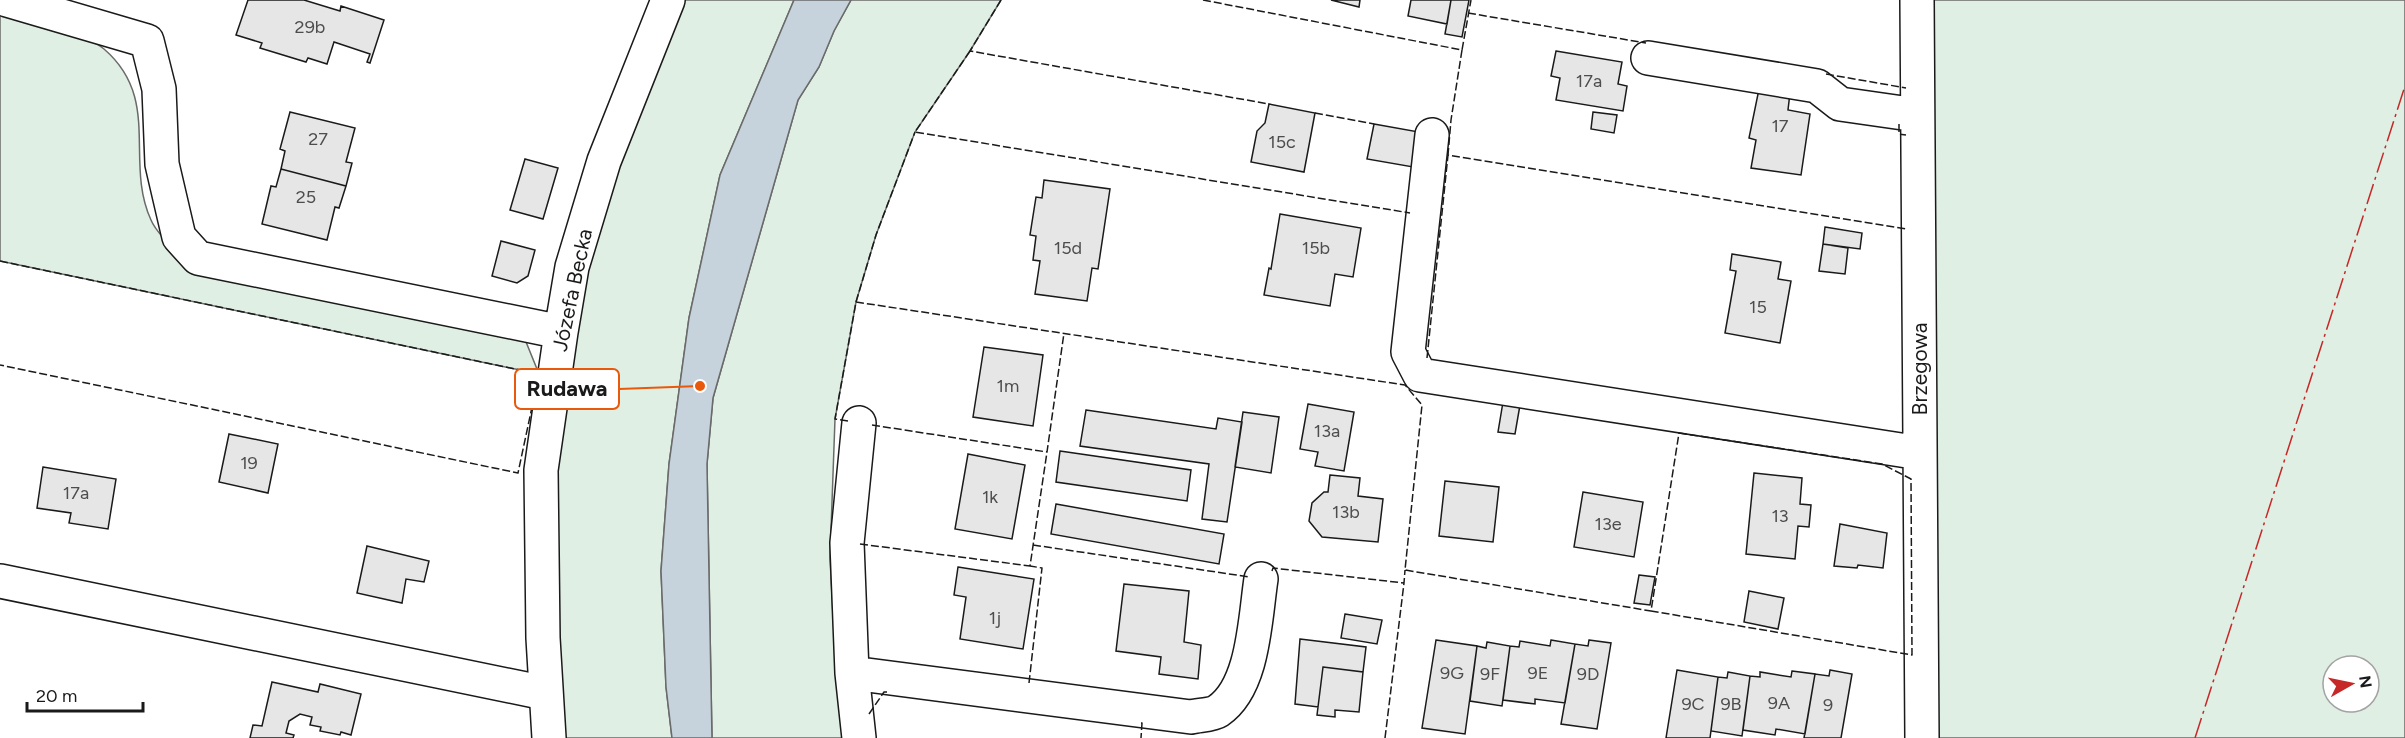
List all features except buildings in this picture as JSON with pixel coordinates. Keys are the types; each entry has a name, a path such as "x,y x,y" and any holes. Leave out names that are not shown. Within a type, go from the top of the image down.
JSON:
{"street":[{"path":"7,0 147,41 159,89 162,164 179,237 198,258 561,332"},
{"name":"Józefa Becka","path":"549,738 543,638 542,470 561,332 572,267 604,161 668,0"},
{"name":"Brzegowa","path":"1917,0 1922,738"},
{"path":"1648,58 1817,86 1840,104 1917,116"},
{"path":"1432,135 1408,352 1420,375 1920,453"},
{"path":"859,423 847,543 852,673 859,738"},
{"path":"852,673 1191,717 1217,712 1232,698 1248,666 1261,579"},
{"path":"0,581 546,693"}],"green space":[{"path":"680,0 794,0 720,175 689,318 669,464 661,571 666,687 672,738 559,738 549,528 573,294 612,172"},
{"path":"851,0 1001,0 970,51 915,132 876,235 856,302 835,419 830,558 835,654 845,738 712,738 707,464 713,398 798,100 819,67 834,31"},
{"path":"1917,0 2405,0 2405,738 1922,738"},
{"path":"0,14 54,27 83,37 104,49 122,68 132,89 137,110 140,175 144,198 153,224 170,246 524,337 539,374 0,261"}],"shaded area":[{"path":"794,0 851,0 834,31 819,67 798,100 713,398 707,464 712,738 672,738 666,687 661,571 669,464 689,318 720,175"}],"fence":[{"path":"1001,0 970,51 1269,104"},
{"path":"1203,0 1462,50 1471,0"},
{"path":"1468,13 1646,43"},
{"path":"1462,50 1448,155 1907,229"},
{"path":"970,51 915,132 1410,213"},
{"path":"1826,74 1906,88"},
{"path":"1315,113 1374,124"},
{"path":"1899,124 1899,134 1906,135"},
{"path":"856,302 876,235 915,132"},
{"path":"1427,358 1448,155"},
{"path":"0,261 539,374 518,473 0,365"},
{"path":"848,421 835,419 856,302 1405,385 1422,405 1405,570 1651,611"},
{"path":"872,425 1047,452 1064,333"},
{"path":"1679,433 1882,464 1911,479 1912,655 1651,611 1679,433"},
{"path":"860,544 1030,566 1047,452"},
{"path":"1033,545 1250,577"},
{"path":"1029,683 1042,568 1030,566"},
{"path":"1272,571 1273,568 1404,583 1405,570"},
{"path":"1385,738 1404,583"},
{"path":"869,714 884,692 887,692"},
{"path":"1141,723 1141,738"}],"power":[{"path":"2195,738 2405,86"}],"place":[{"name":"Rudawa","path":"700,386"}]}
